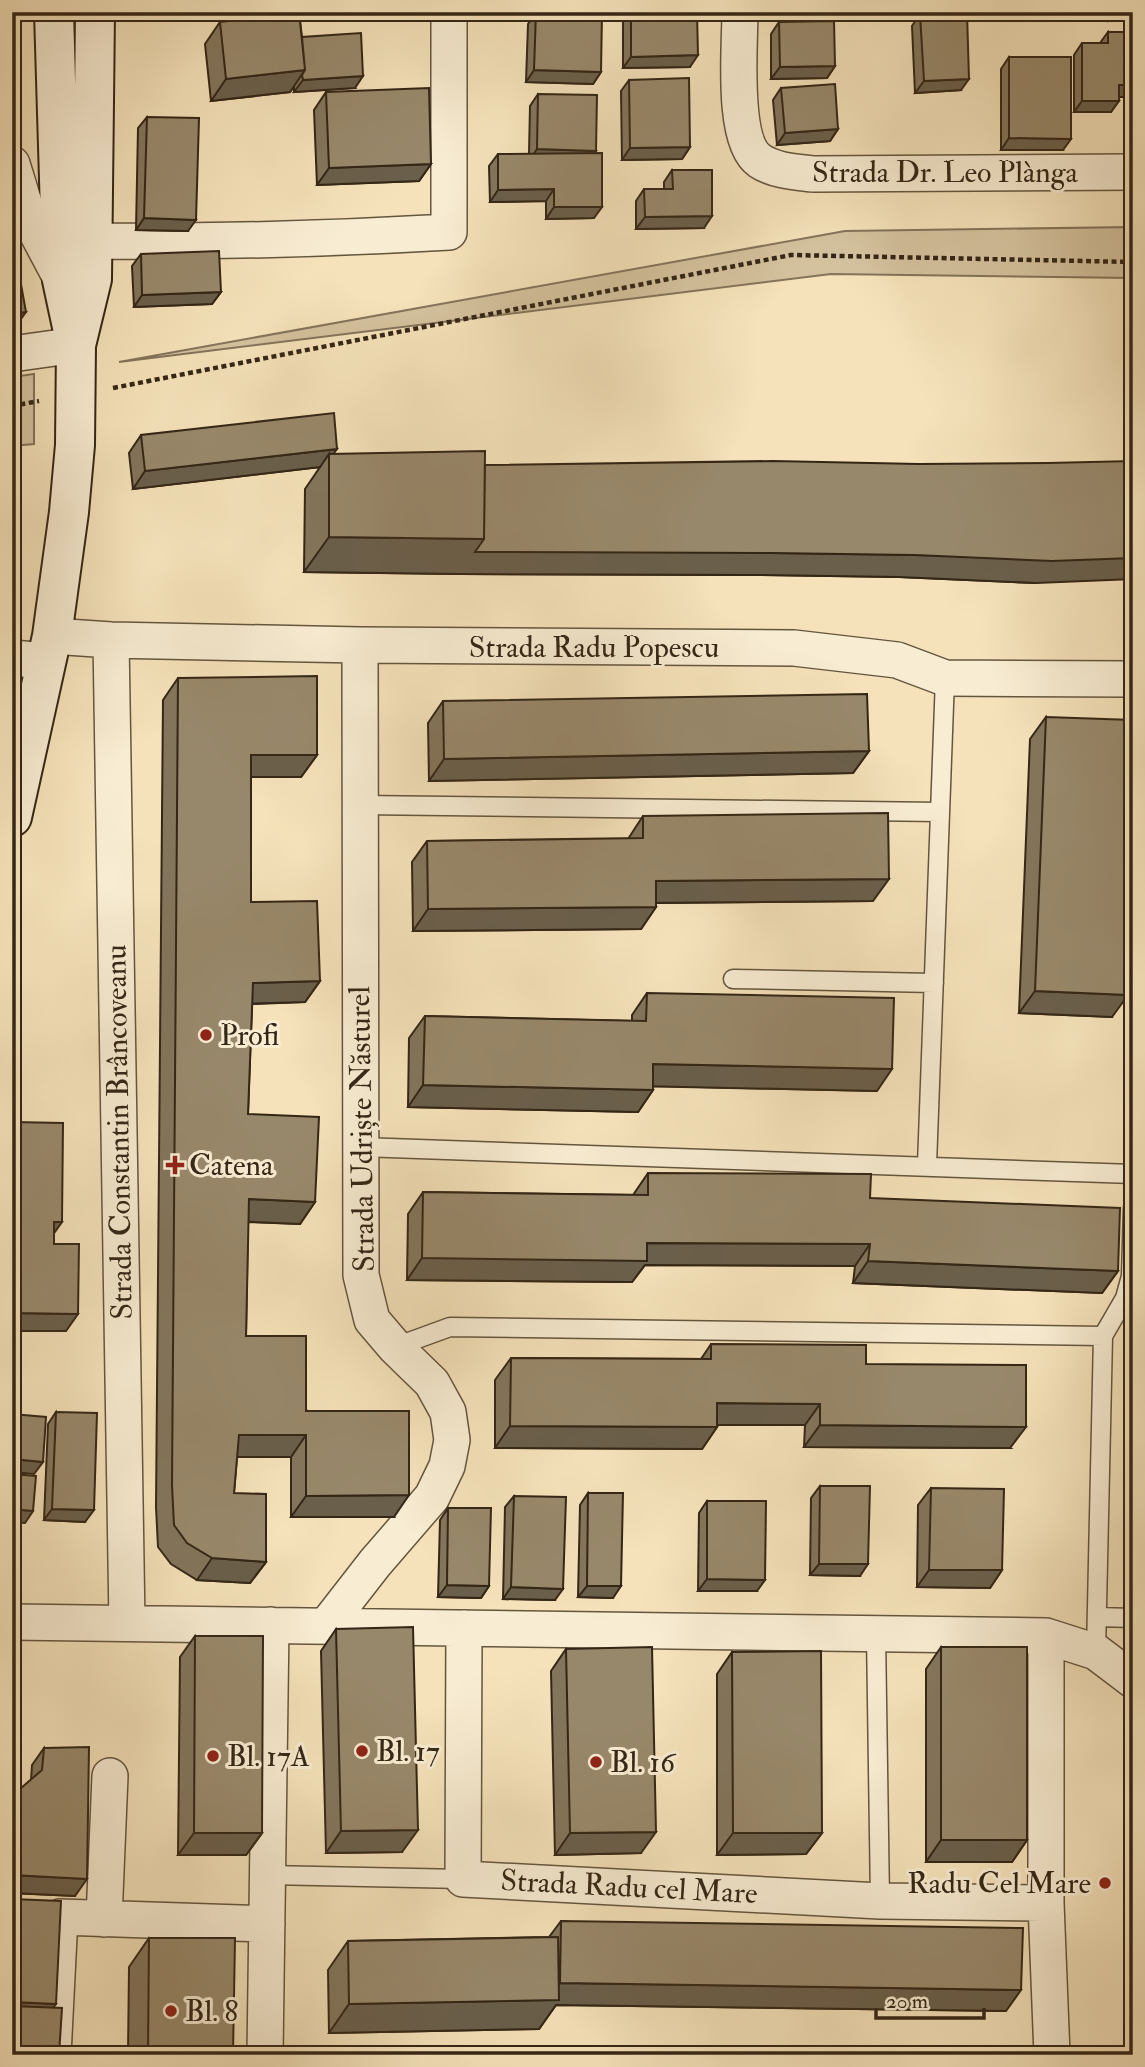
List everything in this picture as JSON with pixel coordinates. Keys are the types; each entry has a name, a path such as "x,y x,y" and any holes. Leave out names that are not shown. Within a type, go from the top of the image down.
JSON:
{"main road":[{"path":"12,817 37,652 69,512 75,445 76,345 62,280 54,12"},
{"path":"76,345 92,279 95,12"}],"street":[{"path":"92,241 344,238 449,232 449,12"},
{"name":"Strada Dr. Leo Plànga","path":"740,12 740,121 746,143 758,161 783,170 813,174 1133,172"},
{"path":"12,164 28,216 62,280"},
{"path":"12,354 76,345"},
{"name":"Strada Radu Popescu","path":"37,652 111,640 794,648 897,660 945,678 1133,679"},
{"name":"Strada Constantin Brâncoveanu","path":"111,640 127,1623"},
{"name":"Strada Udriște Năsturel","path":"326,1626 375,1563 432,1497 447,1466 452,1440 448,1412 432,1383 394,1347 372,1320 361,1275 360,645"},
{"path":"12,1622 1046,1636 1096,1652 1133,1680"},
{"path":"265,2055 271,1625"},
{"name":"Strada Radu cel Mare","path":"464,1628 463,1878 880,1901 1046,1903"},
{"path":"1046,1636 1046,1903 1052,2055"},
{"path":"104,1919 110,1776"},
{"path":"53,2055 60,1917 267,1924"}],"lane":[{"path":"927,1165 945,678"},
{"path":"360,805 940,812"},
{"path":"733,979 934,983"},
{"path":"360,1147 1133,1174"},
{"path":"1096,1652 1103,1336 1125,1298 1131,1276 1133,1208"},
{"path":"394,1347 450,1327 1103,1336"},
{"path":"1097,1617 1133,1618"},
{"path":"876,1634 880,1901"},
{"path":"267,1875 463,1878"}],"path":[{"path":"76,395 790,255 1133,262"}],"shaded area":[{"path":"1133,227 1133,278 831,274 119,362 845,231"},
{"path":"34,374 34,444 12,446 12,377"}],"building":[{"path":"254,12 299,12 305,70 226,79 220,22 254,18"},
{"path":"536,12 602,13 601,72 534,70"},
{"path":"631,12 697,12 698,55 631,57"},
{"path":"967,12 969,79 924,81 920,14"},
{"path":"834,21 835,66 780,67 779,22"},
{"path":"1108,32 1133,32 1133,85 1119,85 1119,101 1082,101 1082,43 1108,43"},
{"path":"361,33 363,76 303,80 305,70 302,37"},
{"path":"1009,57 1071,57 1071,139 1009,138"},
{"path":"689,78 690,147 630,148 629,80"},
{"path":"835,84 838,129 785,133 781,88"},
{"path":"429,88 431,164 329,168 326,92"},
{"path":"538,94 597,95 596,151 537,149"},
{"path":"147,117 199,118 196,220 144,218"},
{"path":"602,153 602,207 554,207 554,189 498,190 498,154"},
{"path":"672,170 712,170 712,216 645,217 644,189 673,189"},
{"path":"219,251 221,292 142,295 141,254"},
{"path":"16,257 26,312 12,314 12,258"},
{"path":"334,413 337,449 145,471 141,435"},
{"path":"485,451 484,539 329,537 329,454"},
{"path":"773,461 919,464 1133,461 1133,558 1052,561 915,555 475,552 484,539 485,465"},
{"path":"317,676 317,755 251,755 251,902 317,901 320,981 253,983 248,1114 319,1117 315,1202 249,1199 246,1336 306,1336 306,1411 409,1411 409,1495 306,1496 306,1435 239,1435 234,1493 266,1494 266,1562 212,1558 187,1543 174,1525 172,1485 178,678"},
{"path":"867,694 869,751 444,759 443,701"},
{"path":"1046,717 1133,720 1133,860 1128,995 1035,991"},
{"path":"888,813 889,879 656,881 656,907 428,909 427,841 643,838 643,816"},
{"path":"647,993 894,998 892,1069 653,1064 653,1090 423,1085 425,1016 646,1021"},
{"path":"12,1122 63,1123 62,1222 54,1222 54,1244 79,1244 78,1314 12,1313"},
{"path":"648,1173 871,1174 870,1198 1120,1208 1118,1271 868,1261 870,1244 647,1243 647,1261 422,1258 423,1192 648,1195"},
{"path":"711,1344 866,1345 866,1364 1026,1365 1026,1427 820,1425 820,1404 717,1403 717,1427 510,1426 511,1358 711,1359"},
{"path":"56,1412 97,1413 94,1510 52,1509"},
{"path":"12,1414 46,1417 43,1462 12,1459"},
{"path":"12,1474 36,1476 33,1511 12,1509"},
{"path":"820,1486 870,1486 868,1564 819,1564"},
{"path":"931,1488 1004,1489 1002,1570 929,1570"},
{"path":"588,1493 623,1493 621,1586 587,1586"},
{"path":"514,1496 566,1497 563,1589 511,1587"},
{"path":"707,1501 766,1501 765,1580 707,1579"},
{"path":"448,1508 491,1508 489,1586 447,1585"},
{"name":"Bl. 17","path":"413,1627 418,1830 341,1831 336,1629"},
{"name":"Bl. 17A","path":"195,1636 263,1636 262,1833 194,1833"},
{"name":"Bl. 16","path":"652,1647 656,1832 570,1833 566,1649"},
{"path":"941,1647 1027,1647 1027,1840 941,1840"},
{"path":"821,1651 822,1833 733,1833 732,1652"},
{"path":"89,1747 87,1879 12,1875 13,1795 42,1770 44,1748"},
{"path":"12,1899 61,1901 56,2004 12,2002"},
{"path":"561,1921 1023,1928 1021,1990 560,1983"},
{"path":"558,1937 559,2000 349,2004 348,1941"},
{"path":"149,1938 235,1938 233,2055 148,2055"},
{"path":"12,2006 62,2008 59,2055 12,2055"}],"place":[{"name":"Profi","path":"206,1035"},
{"name":"Catena","path":"175,1165"},
{"name":"Bl. 17","path":"362,1751"},
{"name":"Bl. 17A","path":"213,1756"},
{"name":"Bl. 16","path":"596,1762"},
{"name":"Radu Cel Mare","path":"1105,1883"},
{"name":"Bl. 8","path":"171,2011"}]}
